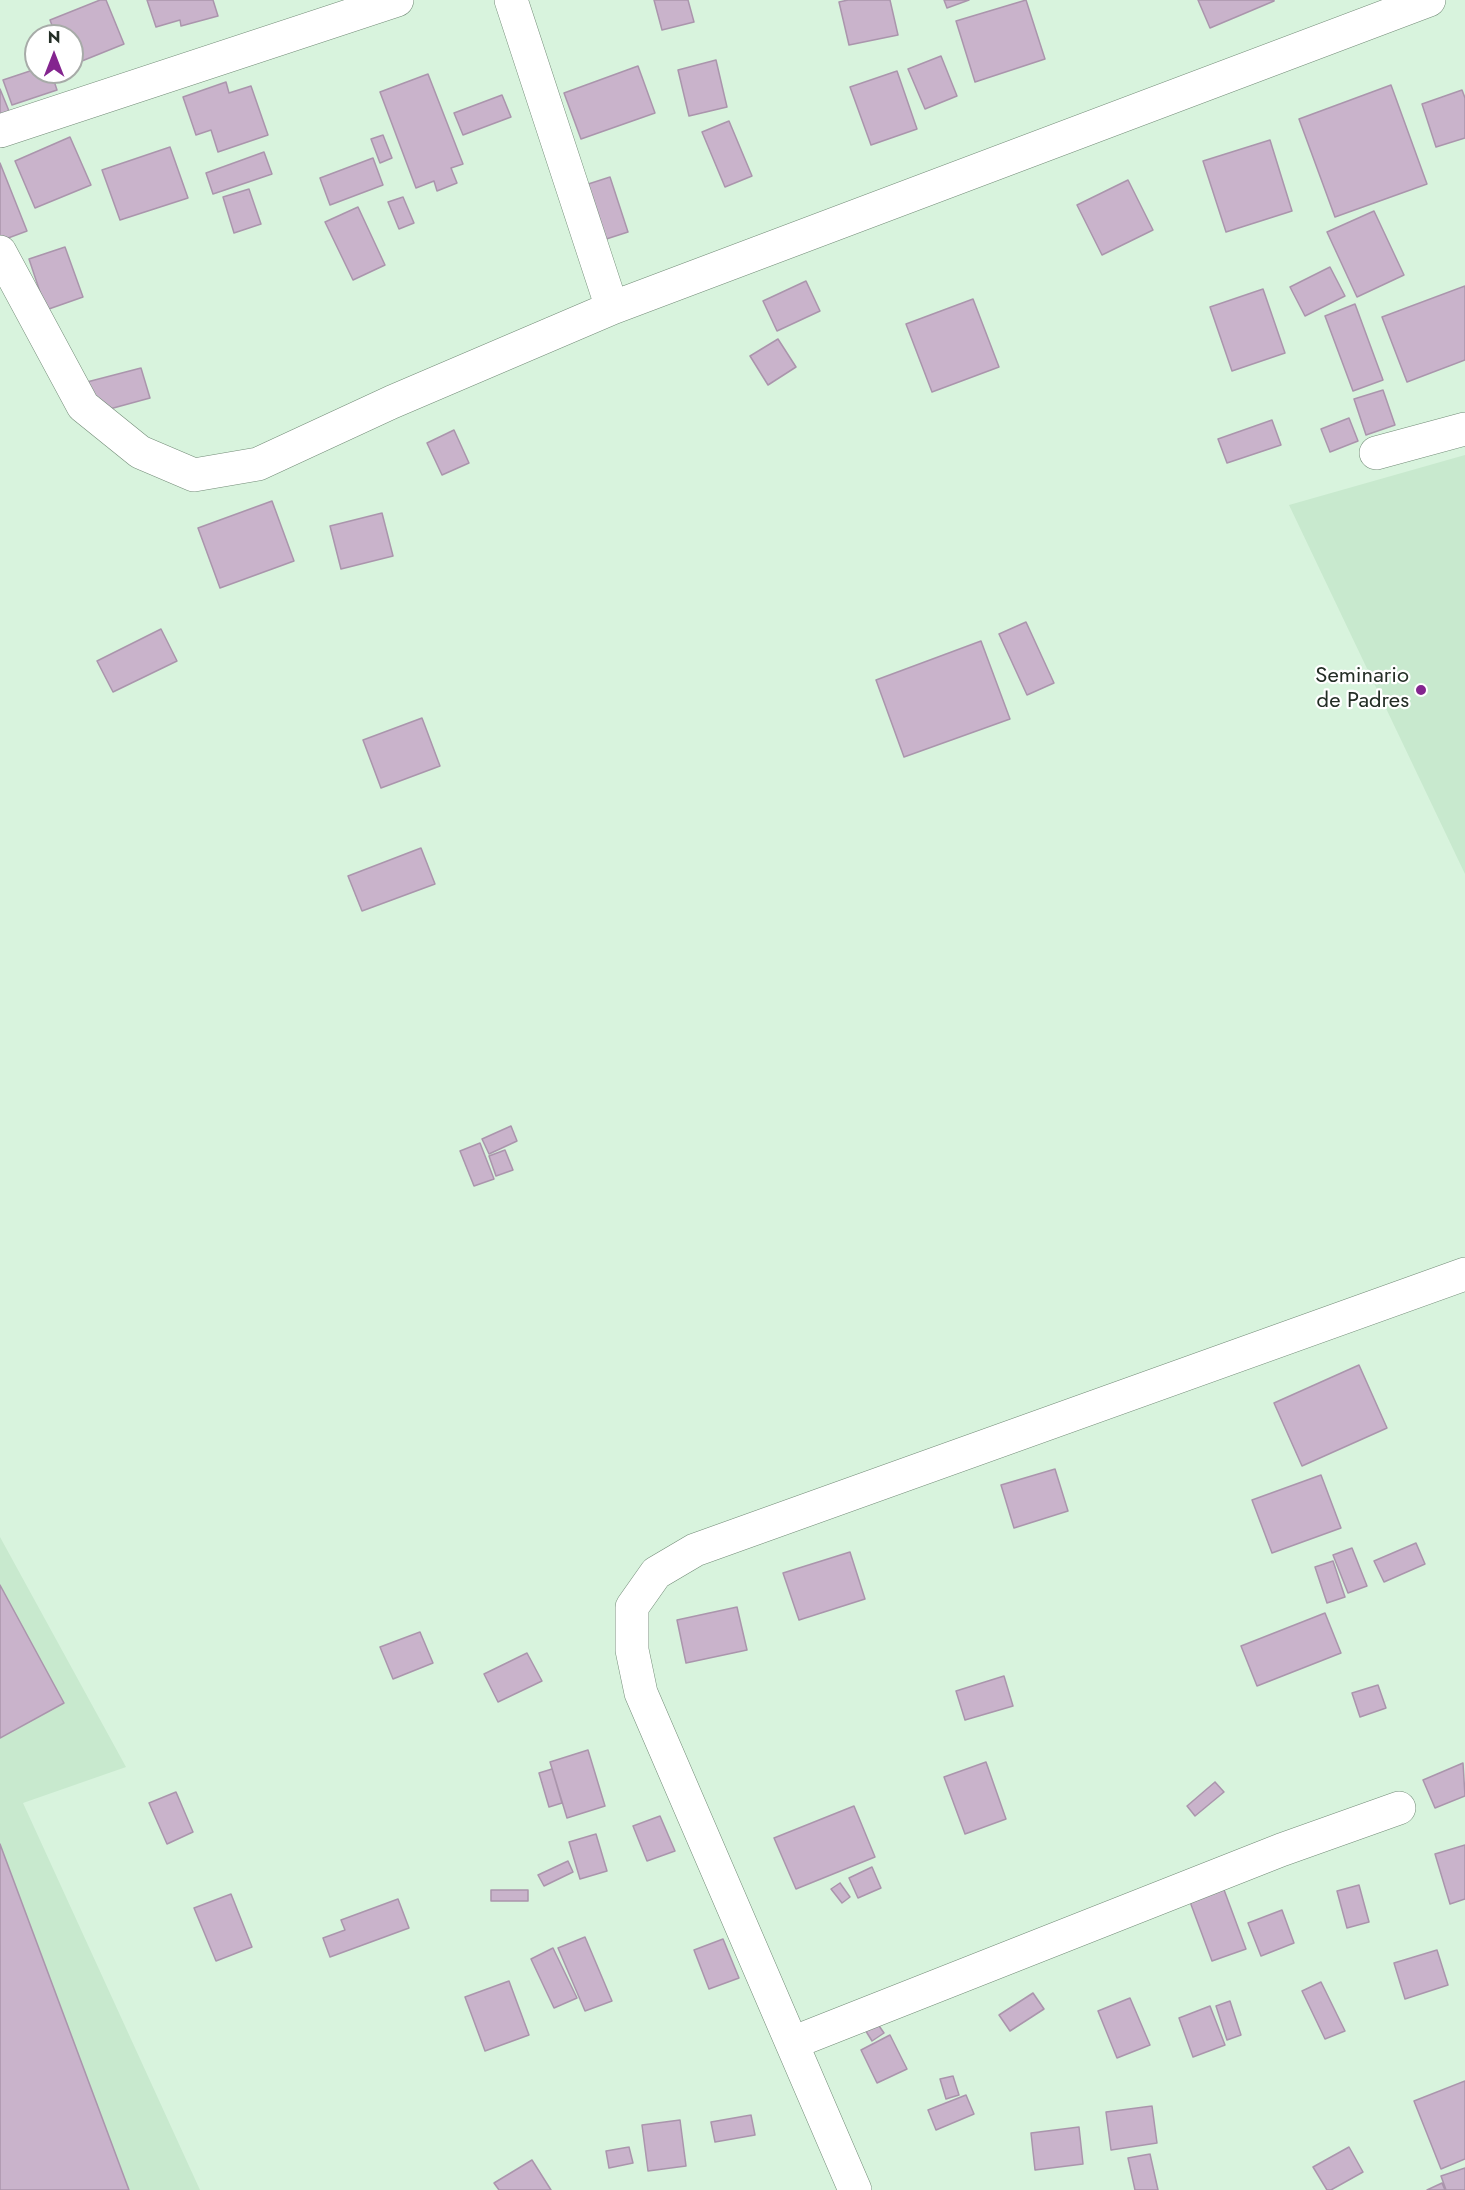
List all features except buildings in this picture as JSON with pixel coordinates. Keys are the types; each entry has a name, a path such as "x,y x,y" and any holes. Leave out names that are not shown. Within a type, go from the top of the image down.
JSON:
{"street":[{"path":"0,131 397,0"},
{"path":"512,0 612,308"},
{"path":"0,252 83,406 140,452 194,475 258,464 392,402 612,308 1429,0"},
{"path":"1376,453 1465,429"},
{"path":"855,2190 641,1693 632,1650 632,1607 657,1573 695,1550 1465,1274"},
{"path":"792,2043 1281,1850 1399,1809"}],"shaded area":[{"name":"Seminario de Padres","path":"1465,455 1465,874 1289,505"},
{"path":"0,1537 126,1767 23,1803 200,2190 0,2190"}],"place":[{"name":"Seminario de Padres","path":"1421,690"}]}
